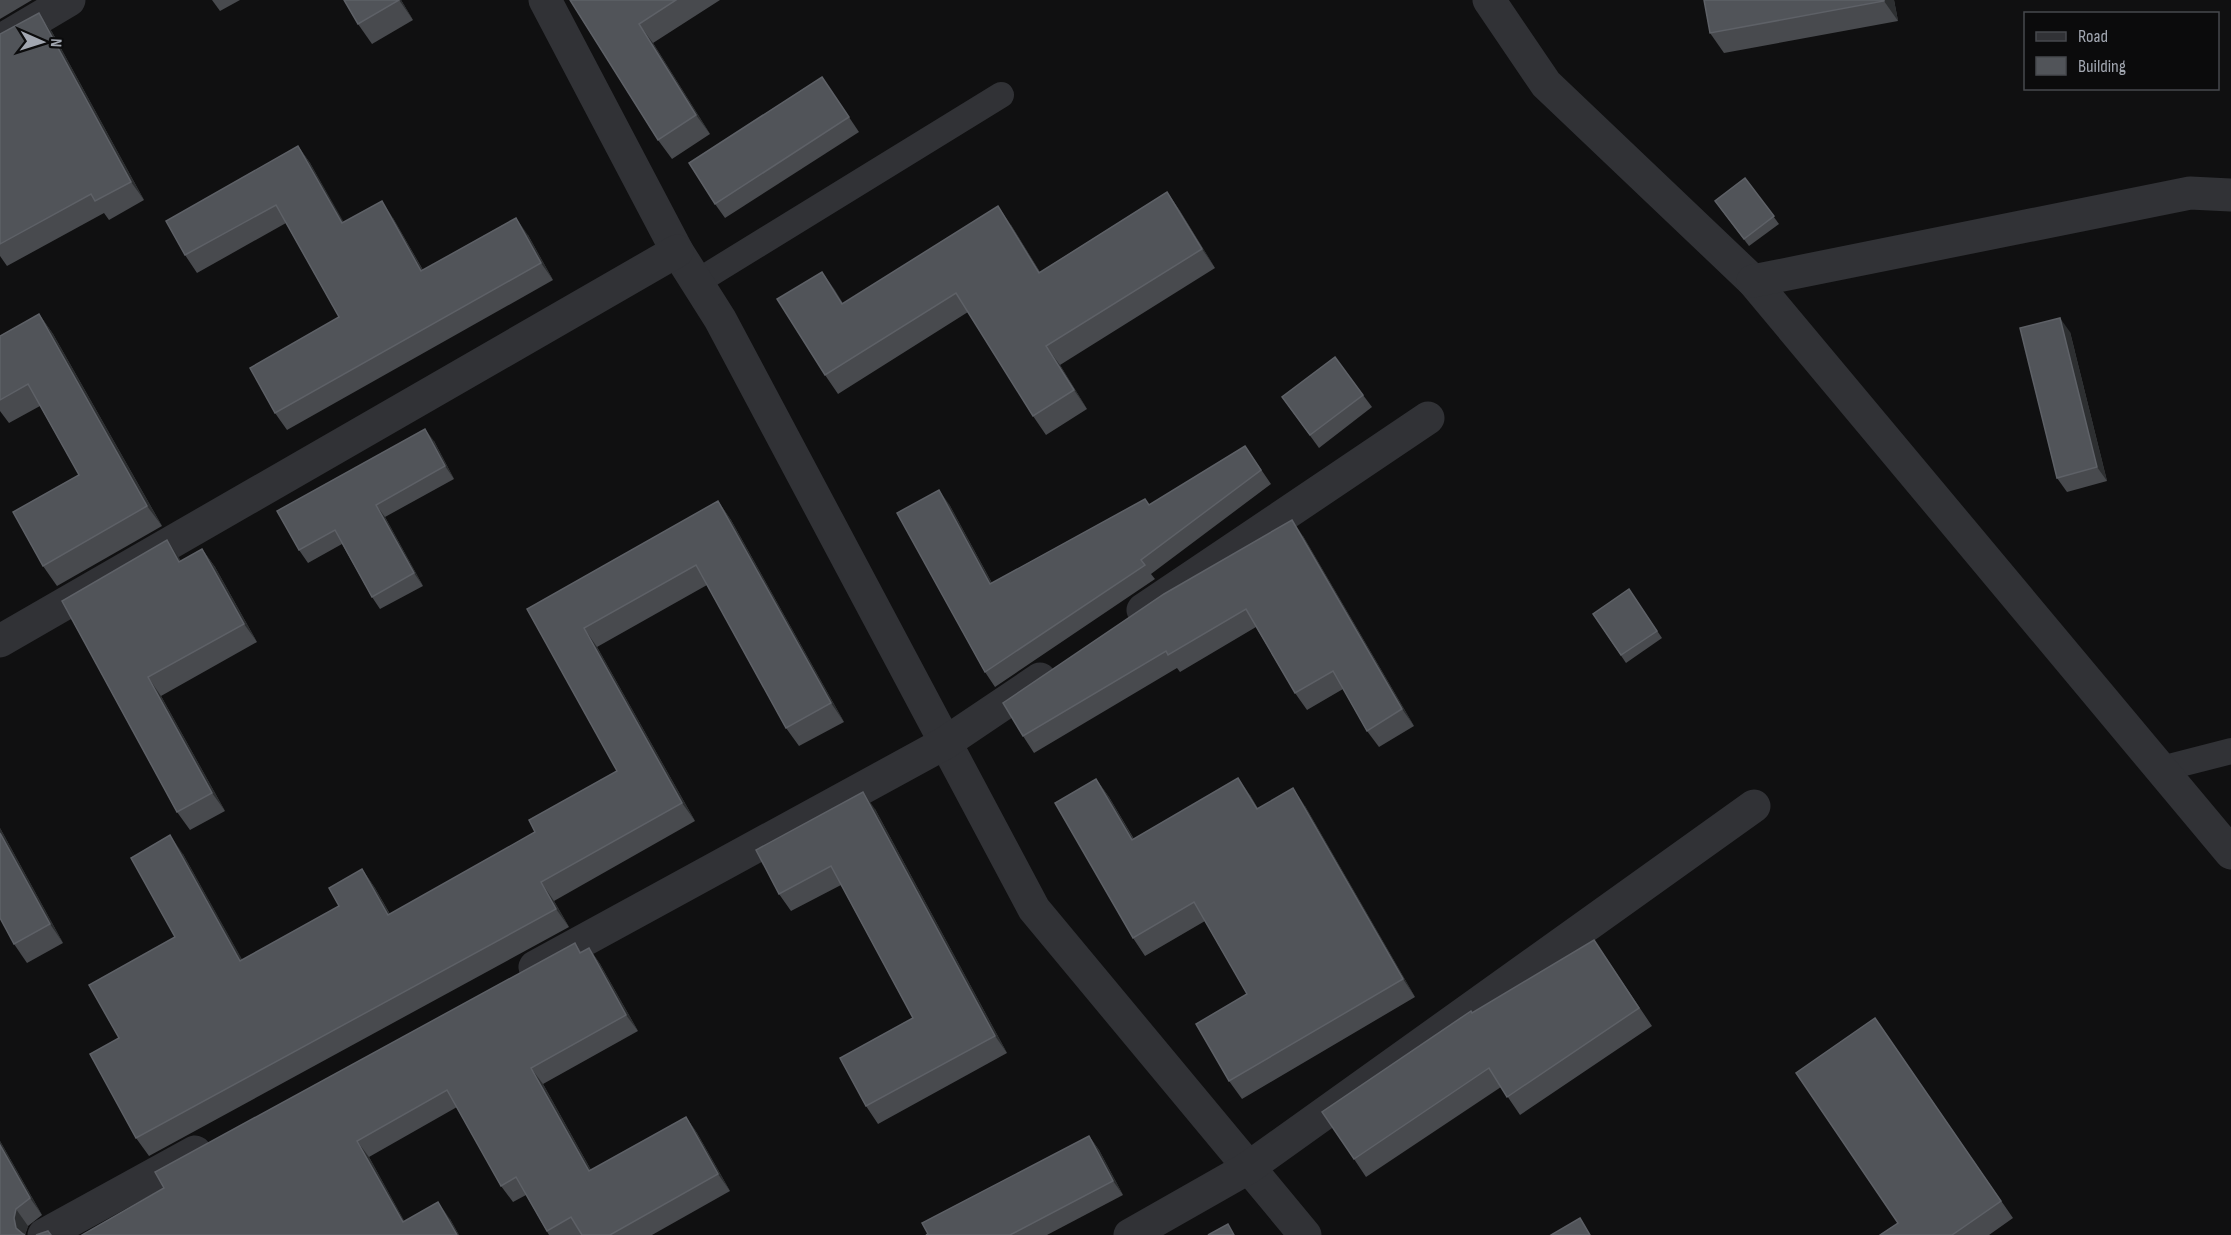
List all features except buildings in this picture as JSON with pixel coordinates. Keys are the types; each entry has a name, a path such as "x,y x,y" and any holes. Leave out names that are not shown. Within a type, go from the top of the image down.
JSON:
{"street":[{"path":"0,40 69,0"},
{"path":"545,0 677,251 720,319 1034,909 1305,1235"},
{"path":"1489,0 1546,84 1753,281 2231,853"},
{"path":"1753,281 2190,193 2231,195"},
{"path":"0,642 677,251"},
{"path":"1122,624 1428,418"},
{"path":"505,983 945,743 1063,663"},
{"path":"1130,1235 1248,1168 1754,806"},
{"path":"44,1235 222,1138"}],"lane":[{"path":"697,282 1001,95"},
{"path":"2161,769 2231,752"}]}
